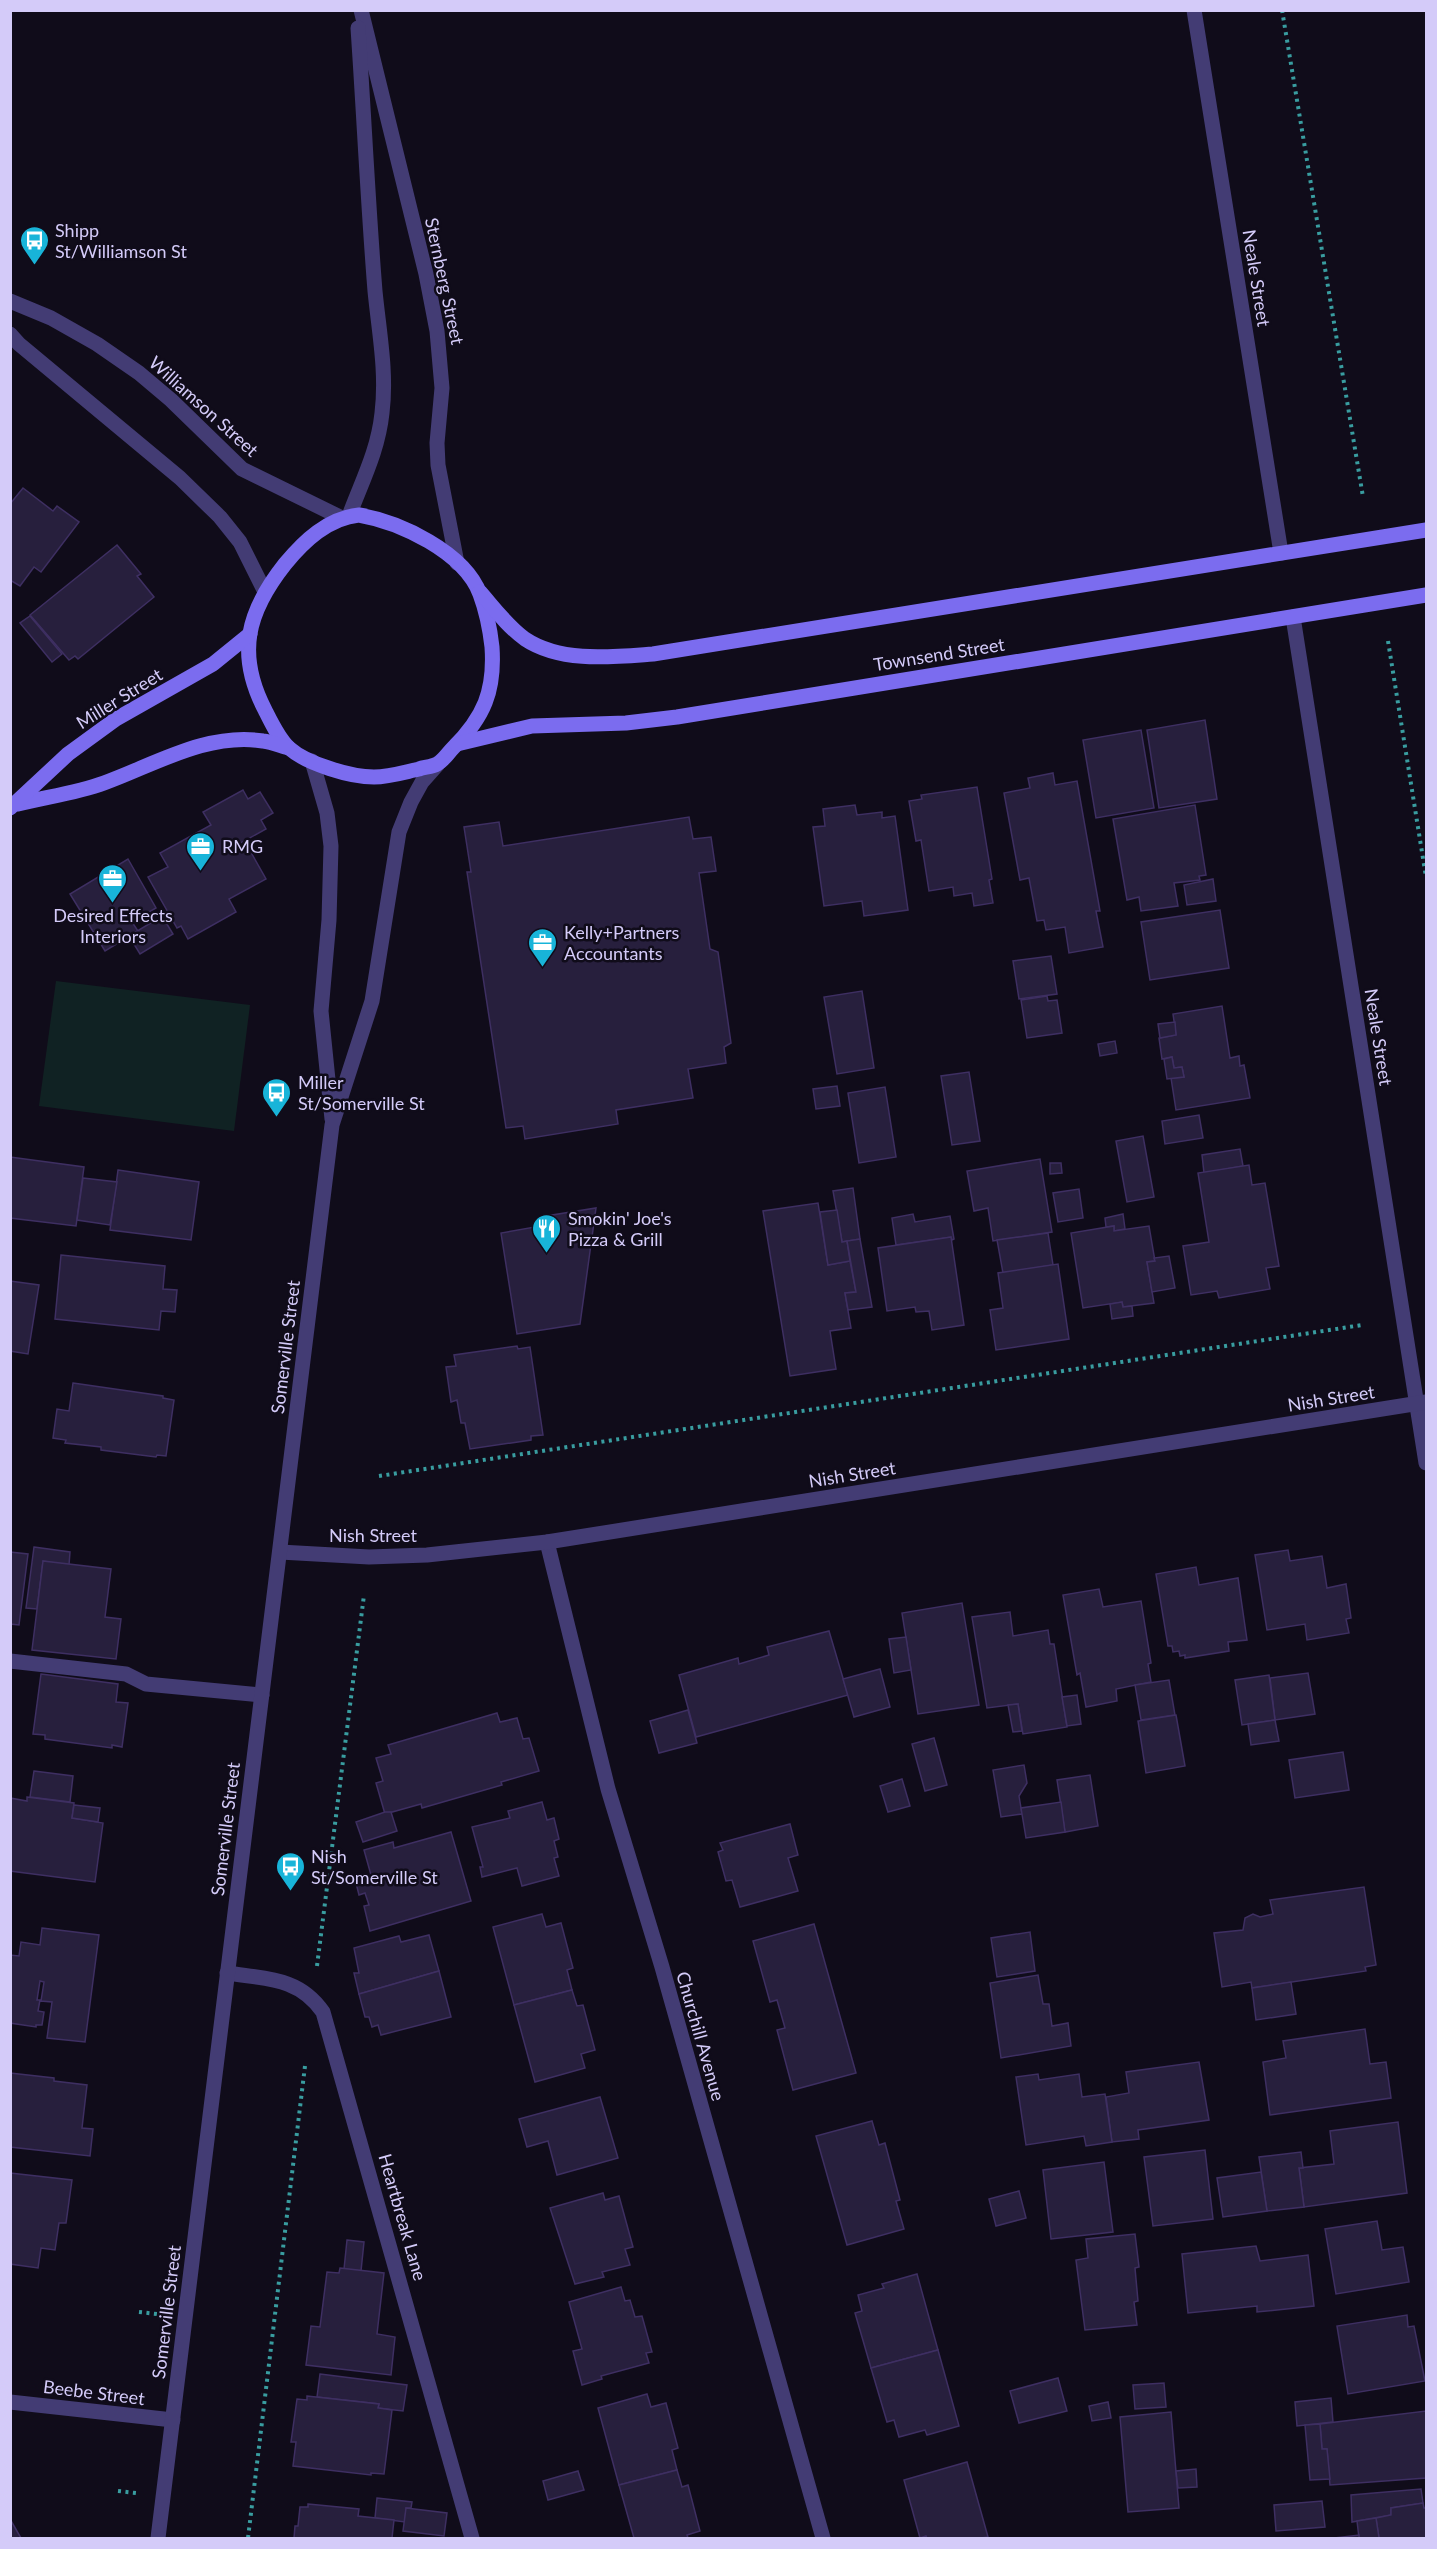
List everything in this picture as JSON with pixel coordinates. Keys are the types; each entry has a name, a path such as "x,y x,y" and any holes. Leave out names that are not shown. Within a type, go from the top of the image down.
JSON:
{"main road":[{"path":"480,592 490,634 492,675 489,696 482,711 457,744 438,764 374,777 342,772 289,748 271,722 256,693 249,671 250,634 253,620 265,592 299,548 324,527 346,517 372,517 401,527 431,543 457,563 510,626 526,639 544,649 572,655 613,657 653,654 1426,530"},
{"name":"Townsend Street","path":"457,744 532,726 626,723 677,717 1426,595"},
{"name":"Miller Street","path":"14,806 68,754 117,719 213,664 250,634"},
{"name":"Miller Street","path":"14,806 102,784 165,757 203,746 236,740 263,741 289,748"}],"street":[{"name":"Sternberg Street","path":"346,517 368,473 377,444 384,377 376,292 359,10"},
{"name":"Sternberg Street","path":"359,10 426,274 438,331 442,388 437,443 438,465 457,563"},
{"name":"Neale Street","path":"1194,10 1281,552"},
{"name":"Williamson Street","path":"10,300 51,318 98,344 139,373 171,400 242,469 346,517"},
{"path":"10,334 19,344 180,478 220,517 240,542 265,592"},
{"name":"Neale Street","path":"1293,617 1422,1402 1426,1463"},
{"name":"Somerville Street","path":"312,760 327,813 331,846 329,920 321,1011 332,1125"},
{"name":"Somerville Street","path":"158,2538 332,1125 372,1001 399,832 422,782 438,764"},
{"name":"Nish Street","path":"280,1552 369,1557 427,1555 547,1542 1422,1402"},
{"name":"Churchill Avenue","path":"547,1542 608,1789 665,1978 823,2538"},
{"path":"10,1660 126,1674 146,1684 262,1695"},
{"name":"Heartbreak Lane","path":"227,1973 283,1982 300,1988 313,1998 323,2013 472,2538"},
{"name":"Beebe Street","path":"10,2402 173,2420"}],"path":[{"path":"1282,10 1363,497"},
{"path":"1388,641 1426,877"},
{"path":"379,1476 1362,1325"}],"shaded area":[{"path":"56,981 250,1005 234,1131 39,1106"}],"building":[{"path":"23,488 53,511 57,506 79,522 41,572 34,567 20,586 10,580 10,504"},
{"path":"117,545 141,574 137,576 154,597 78,659 75,656 69,660 30,615"},
{"path":"30,616 62,654 52,662 20,623"},
{"path":"1205,720 1217,799 1159,808 1147,730"},
{"path":"1141,730 1154,808 1096,818 1083,740"},
{"path":"1053,773 1055,785 1077,781 1100,911 1096,911 1103,947 1069,953 1065,927 1046,930 1044,920 1037,921 1029,878 1020,880 1004,793 1030,788 1028,778"},
{"path":"977,787 992,879 989,880 993,903 974,906 972,893 954,896 953,887 929,891 921,840 916,841 909,801 922,799 921,795"},
{"path":"243,790 248,799 260,792 273,813 261,820 266,829 235,846 239,851 248,847 266,879 229,899 236,912 188,939 181,926 177,928 148,877 168,867 160,853 211,825 203,812"},
{"path":"855,805 857,815 882,812 882,818 895,816 908,910 864,916 862,901 824,906 813,827 825,826 823,809"},
{"path":"1195,805 1206,875 1199,876 1200,880 1174,883 1178,906 1141,911 1139,897 1127,900 1113,819"},
{"path":"689,817 693,839 711,837 716,871 699,873 710,949 718,952 731,1043 724,1047 726,1063 688,1069 693,1098 616,1110 618,1124 525,1139 523,1126 506,1128 467,872 471,872 464,827 499,822 503,846"},
{"path":"128,859 156,908 132,922 138,931 105,951 70,894"},
{"path":"1213,879 1216,901 1187,905 1184,885"},
{"path":"1220,910 1229,968 1150,980 1141,922"},
{"path":"162,916 173,934 140,954 129,936"},
{"path":"1051,956 1057,994 1019,999 1013,961"},
{"path":"862,991 874,1068 837,1074 824,997"},
{"path":"1047,996 1048,1001 1057,1000 1062,1033 1027,1038 1021,1000"},
{"path":"1222,1006 1230,1058 1239,1056 1240,1066 1244,1065 1250,1098 1176,1110 1171,1078 1184,1077 1182,1067 1174,1068 1172,1057 1162,1059 1159,1038 1176,1035 1173,1014"},
{"path":"1175,1022 1176,1035 1160,1038 1158,1024"},
{"path":"1115,1041 1117,1053 1100,1056 1098,1044"},
{"path":"1172,1057 1174,1068 1182,1067 1184,1077 1167,1079 1164,1059"},
{"path":"969,1072 980,1141 952,1145 941,1076"},
{"path":"837,1086 840,1106 816,1109 813,1089"},
{"path":"885,1087 896,1157 859,1163 848,1093"},
{"path":"1199,1115 1203,1138 1165,1144 1162,1121"},
{"path":"1143,1136 1154,1197 1127,1202 1116,1141"},
{"path":"1240,1149 1243,1166 1204,1173 1202,1155"},
{"path":"10,1157 84,1167 76,1226 10,1218"},
{"path":"1040,1159 1052,1232 993,1241 988,1208 974,1211 967,1171"},
{"path":"1050,1163 1061,1163 1062,1173 1050,1174"},
{"path":"1249,1165 1252,1185 1265,1183 1279,1266 1266,1268 1270,1289 1219,1298 1217,1291 1191,1295 1183,1246 1209,1242 1198,1173"},
{"path":"118,1170 199,1182 191,1240 110,1230"},
{"path":"83,1178 117,1182 110,1225 77,1220"},
{"path":"853,1188 860,1239 842,1242 833,1191"},
{"path":"1079,1189 1083,1218 1058,1222 1053,1193"},
{"path":"818,1203 828,1265 850,1261 856,1292 845,1293 851,1328 830,1331 836,1369 790,1376 763,1211"},
{"name":"Smokin' Joe's Pizza & Grill","path":"596,1208 580,1324 517,1334 501,1233 541,1226 540,1217"},
{"path":"837,1210 842,1242 847,1241 850,1261 828,1265 820,1212"},
{"path":"913,1214 915,1222 950,1216 954,1239 952,1240 951,1237 896,1245 892,1218"},
{"path":"1123,1214 1125,1229 1114,1231 1114,1226 1106,1227 1105,1218"},
{"path":"1114,1226 1114,1231 1149,1226 1155,1261 1147,1262 1154,1303 1123,1307 1122,1302 1083,1308 1071,1233"},
{"path":"1048,1233 1053,1265 1003,1273 997,1240"},
{"path":"951,1237 964,1325 932,1330 929,1311 916,1312 915,1307 887,1311 878,1248"},
{"path":"860,1239 872,1307 848,1310 845,1293 856,1292 847,1241"},
{"path":"61,1255 165,1266 163,1289 177,1290 175,1312 161,1311 159,1330 55,1319"},
{"path":"1169,1256 1175,1288 1152,1292 1147,1262 1155,1261 1154,1258"},
{"path":"1058,1264 1069,1339 996,1350 990,1310 1003,1308 998,1273"},
{"path":"10,1281 39,1285 28,1354 10,1351"},
{"path":"1122,1302 1123,1307 1132,1306 1133,1316 1112,1319 1110,1304"},
{"path":"517,1346 518,1349 530,1347 543,1435 531,1436 531,1440 470,1449 465,1423 461,1423 457,1400 451,1402 446,1367 456,1366 454,1355"},
{"path":"73,1383 163,1396 163,1398 174,1400 166,1456 157,1455 156,1457 101,1450 101,1447 65,1443 66,1440 53,1438 57,1409 69,1411"},
{"path":"34,1547 70,1552 69,1565 43,1561 37,1609 26,1608"},
{"path":"1288,1550 1290,1561 1322,1556 1327,1588 1346,1584 1351,1618 1346,1619 1349,1633 1307,1640 1305,1624 1267,1630 1255,1555"},
{"path":"10,1552 28,1554 19,1625 10,1624"},
{"path":"43,1561 111,1569 105,1617 121,1619 116,1659 32,1650"},
{"path":"1196,1567 1199,1585 1238,1578 1247,1640 1228,1642 1229,1651 1185,1658 1185,1655 1180,1656 1179,1651 1173,1652 1172,1646 1168,1646 1156,1574"},
{"path":"1099,1589 1103,1607 1141,1601 1151,1663 1148,1664 1151,1682 1116,1689 1117,1701 1086,1707 1080,1673 1077,1675 1063,1595"},
{"path":"962,1603 979,1705 918,1714 902,1613"},
{"path":"1010,1612 1013,1636 1048,1630 1050,1644 1054,1644 1067,1727 1023,1734 1018,1704 987,1708 972,1617"},
{"path":"829,1631 848,1695 696,1737 679,1675 738,1658 739,1664 769,1655 767,1647"},
{"path":"906,1637 911,1670 894,1673 889,1639"},
{"path":"880,1669 890,1707 854,1717 843,1679"},
{"path":"1308,1673 1315,1714 1275,1720 1270,1678"},
{"path":"41,1674 118,1684 116,1702 128,1703 122,1747 112,1745 112,1748 45,1739 45,1735 33,1734"},
{"path":"1269,1675 1275,1720 1242,1725 1235,1680"},
{"path":"1169,1680 1175,1715 1141,1720 1135,1685"},
{"path":"1077,1695 1081,1724 1067,1726 1062,1697"},
{"path":"1018,1704 1022,1731 1013,1732 1008,1705"},
{"path":"688,1710 697,1743 659,1753 650,1721"},
{"path":"497,1713 500,1722 517,1718 523,1739 529,1738 539,1771 501,1782 502,1785 422,1808 421,1804 385,1814 376,1783 383,1781 376,1758 391,1754 388,1745"},
{"path":"1176,1715 1185,1766 1146,1773 1138,1721"},
{"path":"1275,1720 1279,1741 1251,1745 1248,1724"},
{"path":"934,1738 947,1785 925,1791 912,1744"},
{"path":"1343,1752 1349,1790 1295,1798 1289,1760"},
{"path":"1024,1765 1027,1783 1019,1796 1022,1814 1001,1817 993,1770"},
{"path":"34,1771 73,1776 70,1802 30,1797"},
{"path":"1090,1775 1098,1826 1065,1832 1057,1780"},
{"path":"902,1779 910,1806 888,1812 880,1786"},
{"path":"27,1797 74,1803 72,1818 103,1823 95,1882 10,1871 10,1798 27,1801"},
{"path":"542,1802 547,1820 554,1818 559,1839 554,1841 558,1857 554,1858 559,1876 522,1886 517,1868 482,1877 480,1867 483,1867 472,1827 510,1818 508,1811"},
{"path":"1061,1802 1065,1832 1026,1838 1021,1808"},
{"path":"74,1805 100,1808 98,1822 72,1818"},
{"path":"391,1812 397,1831 363,1842 356,1822"},
{"path":"790,1824 798,1855 788,1858 798,1891 740,1907 732,1880 726,1881 718,1852 723,1850 720,1843"},
{"path":"451,1832 471,1901 370,1931 364,1906 369,1905 365,1893 359,1895 355,1879 371,1875 364,1850 393,1842 394,1848"},
{"path":"1364,1887 1376,1965 1365,1967 1366,1971 1252,1988 1251,1982 1222,1987 1214,1933 1243,1930 1245,1918 1253,1914 1260,1917 1273,1914 1270,1900"},
{"path":"542,1914 546,1927 561,1923 573,1968 567,1970 572,1990 514,2005 493,1927"},
{"path":"814,1924 856,2073 793,2090 777,2030 785,2028 777,2000 770,2002 753,1941"},
{"path":"42,1928 99,1935 85,2042 47,2038 52,2002 41,2001 44,1982 40,1981 37,2000 40,2000 38,2011 44,2012 42,2025 36,2025 36,2027 10,2023 10,1955 19,1956 21,1942 40,1945"},
{"path":"1030,1932 1035,1971 997,1977 991,1938"},
{"path":"429,1935 439,1971 359,1994 354,1973 359,1973 354,1948 399,1936 401,1942"},
{"path":"439,1971 451,2017 381,2035 378,2025 372,2027 369,2017 365,2017 359,1994"},
{"path":"1038,1975 1043,2004 1049,2004 1052,2026 1068,2023 1071,2046 1001,2058 990,1983"},
{"path":"1291,1982 1296,2014 1256,2020 1252,1988"},
{"path":"572,1990 577,2006 583,2005 595,2050 581,2054 585,2068 535,2082 514,2005"},
{"path":"1365,2029 1370,2064 1386,2062 1391,2098 1270,2115 1263,2062 1286,2058 1283,2041"},
{"path":"1199,2062 1209,2120 1138,2130 1139,2139 1112,2142 1106,2097 1129,2093 1126,2072"},
{"path":"10,2073 54,2078 54,2081 87,2085 82,2128 93,2129 90,2156 10,2147"},
{"path":"1038,2074 1039,2080 1079,2074 1082,2097 1105,2094 1112,2142 1086,2146 1084,2136 1026,2145 1016,2077"},
{"path":"600,2097 618,2158 557,2175 548,2141 527,2147 519,2119"},
{"path":"872,2121 879,2145 885,2143 900,2200 896,2201 904,2229 847,2245 816,2136"},
{"path":"1398,2122 1407,2193 1304,2207 1299,2168 1334,2164 1330,2131"},
{"path":"1205,2150 1213,2219 1153,2226 1144,2157"},
{"path":"1301,2152 1303,2168 1299,2168 1304,2207 1267,2211 1259,2157"},
{"path":"1104,2162 1113,2232 1051,2239 1043,2170"},
{"path":"1261,2172 1267,2211 1223,2217 1217,2178"},
{"path":"10,2173 72,2180 66,2223 59,2223 55,2250 41,2248 38,2268 10,2264"},
{"path":"1019,2191 1026,2218 996,2226 989,2199"},
{"path":"603,2193 605,2200 619,2196 633,2247 625,2249 630,2265 602,2272 604,2277 575,2284 550,2208"},
{"path":"1377,2221 1382,2250 1403,2247 1409,2282 1336,2294 1325,2229"},
{"path":"1135,2234 1139,2267 1135,2268 1138,2301 1134,2302 1137,2325 1085,2330 1076,2260 1088,2258 1086,2239"},
{"path":"347,2240 364,2242 361,2271 344,2269"},
{"path":"1256,2246 1260,2261 1308,2255 1314,2306 1257,2312 1257,2306 1188,2313 1182,2254"},
{"path":"340,2268 384,2273 377,2334 395,2337 391,2375 306,2365 311,2326 320,2327 327,2272 339,2273"},
{"path":"917,2274 938,2350 871,2368 855,2313 862,2311 858,2295 884,2288 882,2284"},
{"path":"621,2287 625,2301 630,2300 635,2317 642,2316 652,2352 646,2353 649,2363 601,2376 602,2379 582,2385 573,2351 582,2349 569,2302"},
{"path":"1407,2315 1408,2327 1414,2326 1425,2381 1348,2394 1337,2326"},
{"path":"938,2350 959,2426 927,2435 925,2430 899,2437 894,2420 887,2422 871,2368"},
{"path":"320,2374 407,2385 403,2411 378,2408 379,2404 317,2397"},
{"path":"1058,2378 1067,2411 1019,2423 1010,2391"},
{"path":"1164,2383 1166,2407 1135,2409 1133,2385"},
{"path":"647,2394 651,2407 666,2403 678,2448 672,2450 677,2470 619,2485 598,2408"},
{"path":"307,2396 379,2404 378,2408 392,2410 384,2474 371,2473 371,2475 293,2466 296,2442 291,2442 297,2399 307,2400"},
{"path":"1331,2398 1333,2422 1297,2426 1295,2402"},
{"path":"1108,2402 1111,2418 1092,2421 1089,2406"},
{"path":"1426,2411 1426,2478 1330,2485 1327,2449 1322,2449 1320,2424"},
{"path":"1171,2412 1179,2508 1128,2512 1120,2417"},
{"path":"1320,2424 1322,2449 1327,2449 1330,2479 1310,2480 1305,2425"},
{"path":"967,2462 988,2537 927,2538 926,2536 920,2538 904,2480"},
{"path":"1196,2469 1197,2487 1178,2488 1176,2471"},
{"path":"677,2470 682,2487 688,2485 700,2531 687,2535 688,2538 634,2538 619,2485"},
{"path":"578,2471 584,2490 548,2500 543,2481"},
{"path":"1421,2489 1423,2503 1391,2508 1391,2515 1352,2522 1351,2495"},
{"path":"377,2498 412,2502 411,2508 406,2508 405,2522 375,2518"},
{"path":"1322,2501 1325,2527 1276,2531 1274,2505"},
{"path":"1423,2503 1426,2508 1426,2538 1379,2538 1376,2518 1391,2515 1391,2508"},
{"path":"308,2504 359,2509 358,2516 394,2520 392,2538 294,2538 300,2507 308,2507"},
{"path":"406,2508 447,2513 444,2536 403,2531"},
{"path":"1376,2518 1379,2538 1359,2538 1357,2521"},
{"path":"10,2519 21,2538 10,2538"},
{"path":"1359,2535 1359,2538 1334,2538"}],"place":[{"name":"Shipp St/Williamson St","path":"34,266"},
{"name":"RMG","path":"201,872"},
{"name":"Desired Effects Interiors","path":"113,904"},
{"name":"Kelly+Partners Accountants","path":"543,968"},
{"name":"Miller St/Somerville St","path":"277,1118"},
{"name":"Smokin' Joe's Pizza & Grill","path":"547,1254"},
{"name":"Nish St/Somerville St","path":"290,1892"}]}
